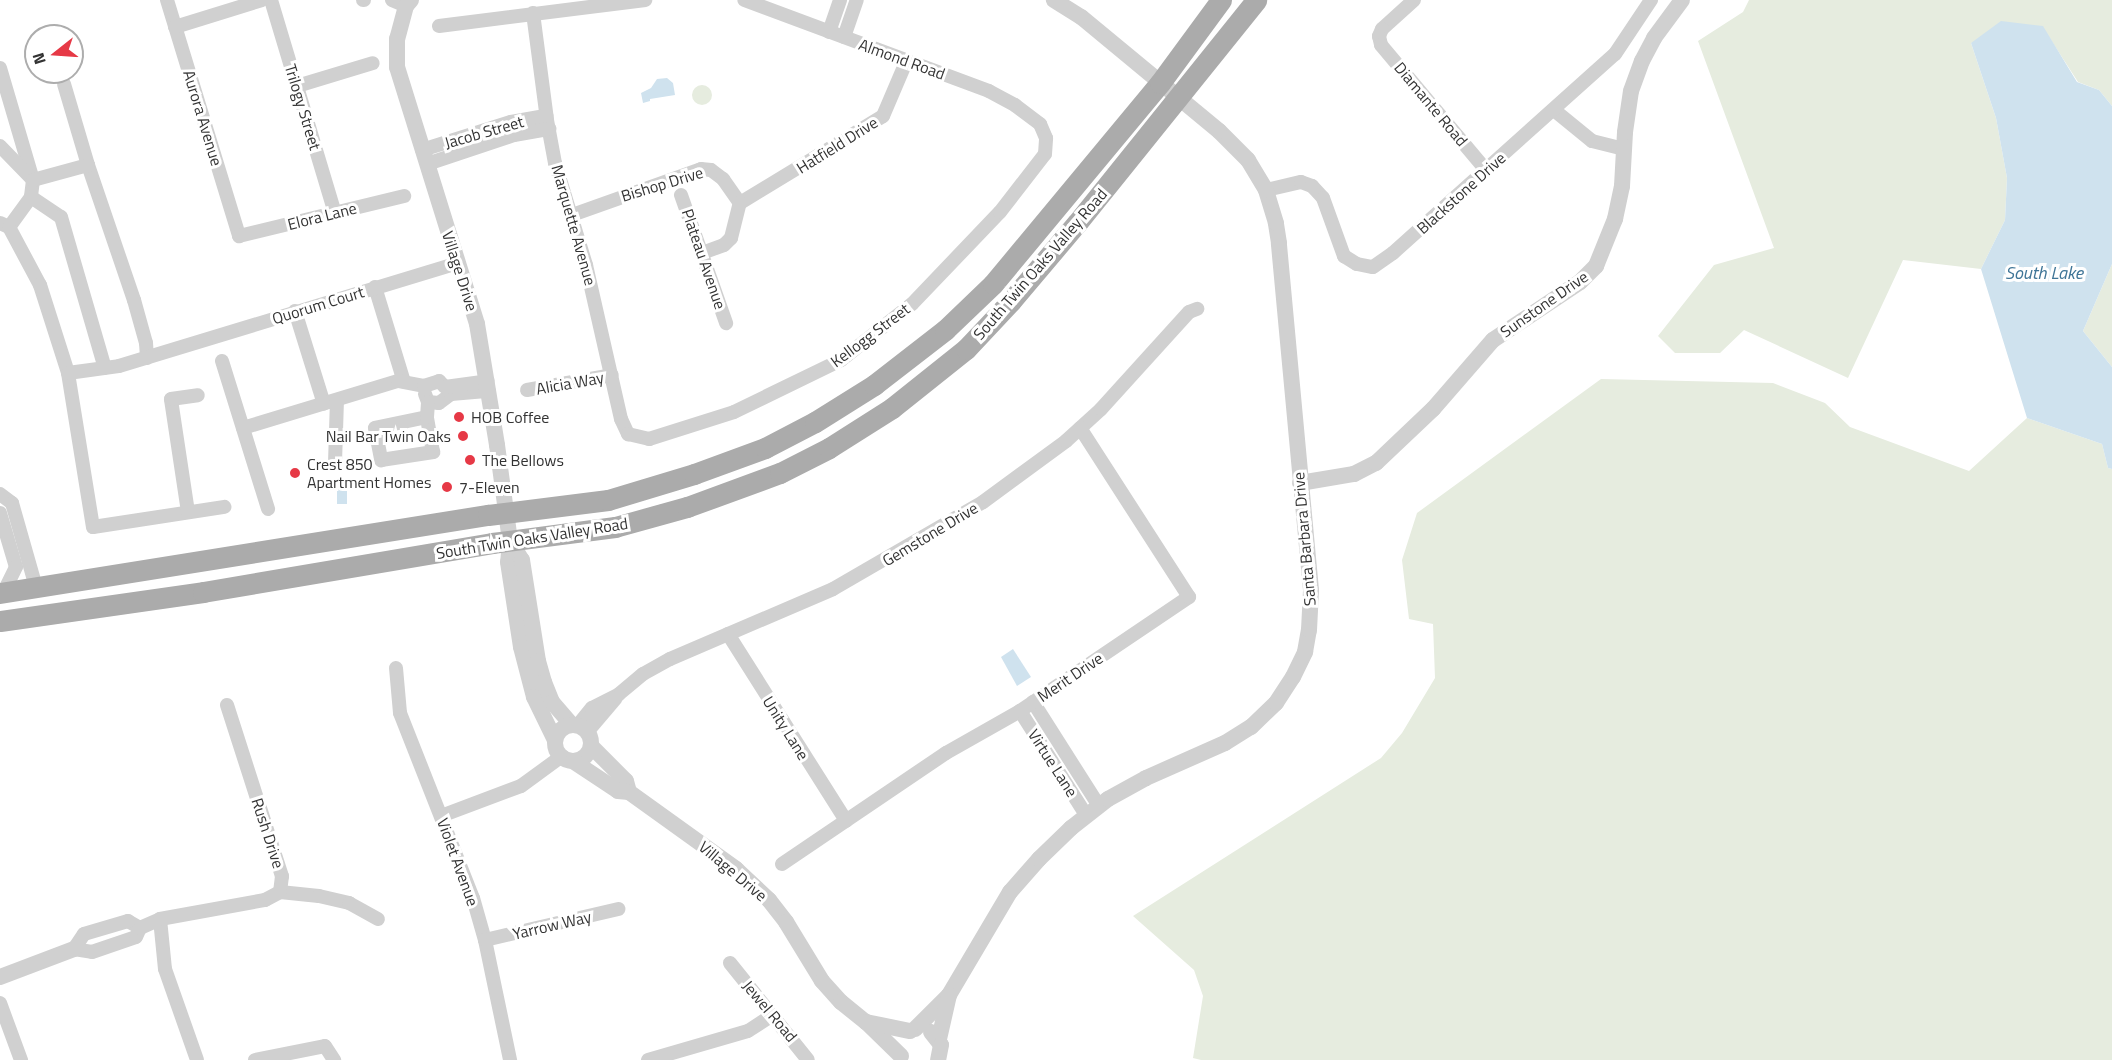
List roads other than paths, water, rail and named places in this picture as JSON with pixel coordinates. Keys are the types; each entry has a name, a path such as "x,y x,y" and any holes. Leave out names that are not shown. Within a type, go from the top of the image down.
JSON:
{"main road":[{"name":"South Twin Oaks Valley Road","path":"36,587 506,512 608,500 738,459 815,422 874,385 945,330 993,284 1160,83 1221,0"},
{"name":"South Twin Oaks Valley Road","path":"0,621 203,592 510,541 615,527 743,488 829,448 892,408 966,350 1004,309 1179,99 1256,0"},
{"path":"1,598 25,600 36,587"}],"street":[{"name":"Aurora Avenue","path":"167,0 239,236"},
{"path":"175,27 262,0"},
{"name":"Trilogy Street","path":"271,0 335,213"},
{"path":"439,26 645,0"},
{"name":"Almond Road","path":"744,0 998,96 1040,124 1046,138"},
{"path":"829,32 840,0"},
{"path":"844,37 857,0"},
{"name":"Diamante Road","path":"1414,0 1382,29 1379,36 1381,45 1486,170"},
{"name":"Blackstone Drive","path":"1266,190 1301,183 1312,186 1323,198 1344,256 1357,264 1373,267 1393,253 1554,110 1622,46 1651,0"},
{"name":"Sunstone Drive","path":"1300,483 1354,474 1376,463 1433,409 1493,340 1580,282 1596,266 1615,219 1622,186 1631,91 1642,61 1668,16 1682,0"},
{"name":"Village Drive","path":"404,1 397,39 398,67 477,324 510,541 508,562 526,672 540,713 567,759 618,791 629,792 736,869 769,900 786,922 822,981 841,1002 866,1022 902,1058"},
{"path":"1064,2 1160,83"},
{"name":"Marquette Avenue","path":"533,13 547,122 555,163 572,215 621,419 628,434"},
{"name":"Hatfield Drive","path":"740,203 883,116 906,62"},
{"path":"297,86 374,63"},
{"path":"0,68 33,180 31,197 4,225 40,285 68,373 93,527 224,507"},
{"name":"Santa Barbara Drive","path":"913,1030 949,994 1010,892 1039,859 1093,810 1146,778 1225,743 1251,727 1276,703 1293,677 1305,652 1311,611 1276,223 1266,190 1254,168 1233,144 1160,83"},
{"path":"64,84 88,165 134,300 146,344 147,358"},
{"path":"1554,110 1592,141 1624,149"},
{"name":"Jacob Street","path":"424,157 514,135 547,122"},
{"name":"Kellogg Street","path":"628,434 649,439 734,412 842,360 912,304 1000,212 1045,154 1046,138"},
{"path":"0,146 33,180"},
{"path":"33,180 88,165"},
{"name":"Bishop Drive","path":"572,215 700,169 711,170 723,179 740,203"},
{"name":"Plateau Avenue","path":"681,195 726,323"},
{"name":"Elora Lane","path":"239,236 404,196"},
{"path":"31,197 60,217 105,368"},
{"path":"702,253 724,245 731,238 740,203"},
{"name":"Quorum Court","path":"68,373 105,368 147,358 457,263"},
{"path":"375,287 404,382"},
{"name":"Gemstone Drive","path":"582,732 619,694 643,674 670,659 803,603 893,557 984,502 1080,428 1101,409 1189,312 1197,309"},
{"path":"295,311 330,402 335,463"},
{"path":"222,361 268,509"},
{"name":"Alicia Way","path":"527,390 612,375"},
{"path":"243,428 398,381 424,386 439,381 445,387 488,386"},
{"path":"424,386 428,402 427,417 433,452 381,460 375,428 427,417"},
{"path":"428,402 439,403 451,394 488,386"},
{"path":"188,512 171,399 198,395"},
{"name":"Merit Drive","path":"782,864 946,753 1020,711 1189,597 1080,428"},
{"path":"0,494 12,503 36,587"},
{"path":"0,513 16,567 1,598"},
{"name":"Village Drive","path":"510,541 522,560 538,661 552,702 626,781 629,792"},
{"name":"Unity Lane","path":"728,634 846,821"},
{"name":"Violet Avenue","path":"396,668 400,713 473,898 485,940 510,1060"},
{"name":"Virtue Lane","path":"1033,702 1093,810"},
{"name":"Rush Drive","path":"0,977 74,949 92,952 136,938 140,928 160,919 265,900 280,892 282,876 227,705"},
{"name":"Virtue Lane","path":"1020,711 1037,739 1093,810"},
{"path":"441,816 521,786 567,759 583,758 582,732 563,728 555,740"},
{"path":"1037,739 1050,730"},
{"path":"280,892 319,896 349,903 378,919"},
{"name":"Yarrow Way","path":"485,940 618,909"},
{"path":"160,919 165,969 197,1060"},
{"name":"Rush Drive","path":"74,949 84,934 128,921 140,928"},
{"path":"113,926 118,944"},
{"name":"Jewel Road","path":"730,963 808,1060"},
{"name":"Santa Barbara Drive","path":"938,1060 941,1052 939,1039 949,994"},
{"path":"0,1003 21,1060"},
{"path":"648,1060 748,1030 773,1015"},
{"name":"Village Drive","path":"866,1022 913,1030 929,1030 939,1039"},
{"path":"902,1058 900,1045 913,1030"},
{"path":"255,1060 326,1046 334,1060"}],"water":[{"name":"South Lake","path":"2001,21 2043,26 2077,82 2099,90 2112,106 2112,264 2083,331 2112,367 2112,469 2108,468 2102,444 2027,418 1981,269 2005,220 2007,178 1996,118 1971,43"},
{"path":"667,78 673,83 675,95 650,99 643,103 641,93 651,88 657,79"},
{"path":"337,482 347,482 347,504 337,504"},
{"path":"1013,649 1031,677 1017,686 1001,657"}],"place":[{"name":"HOB Coffee","path":"459,417"},
{"name":"Nail Bar Twin Oaks","path":"463,436"},
{"name":"The Bellows","path":"470,460"},
{"name":"Crest 850 Apartment Homes","path":"295,473"},
{"name":"7-Eleven","path":"447,487"}]}
